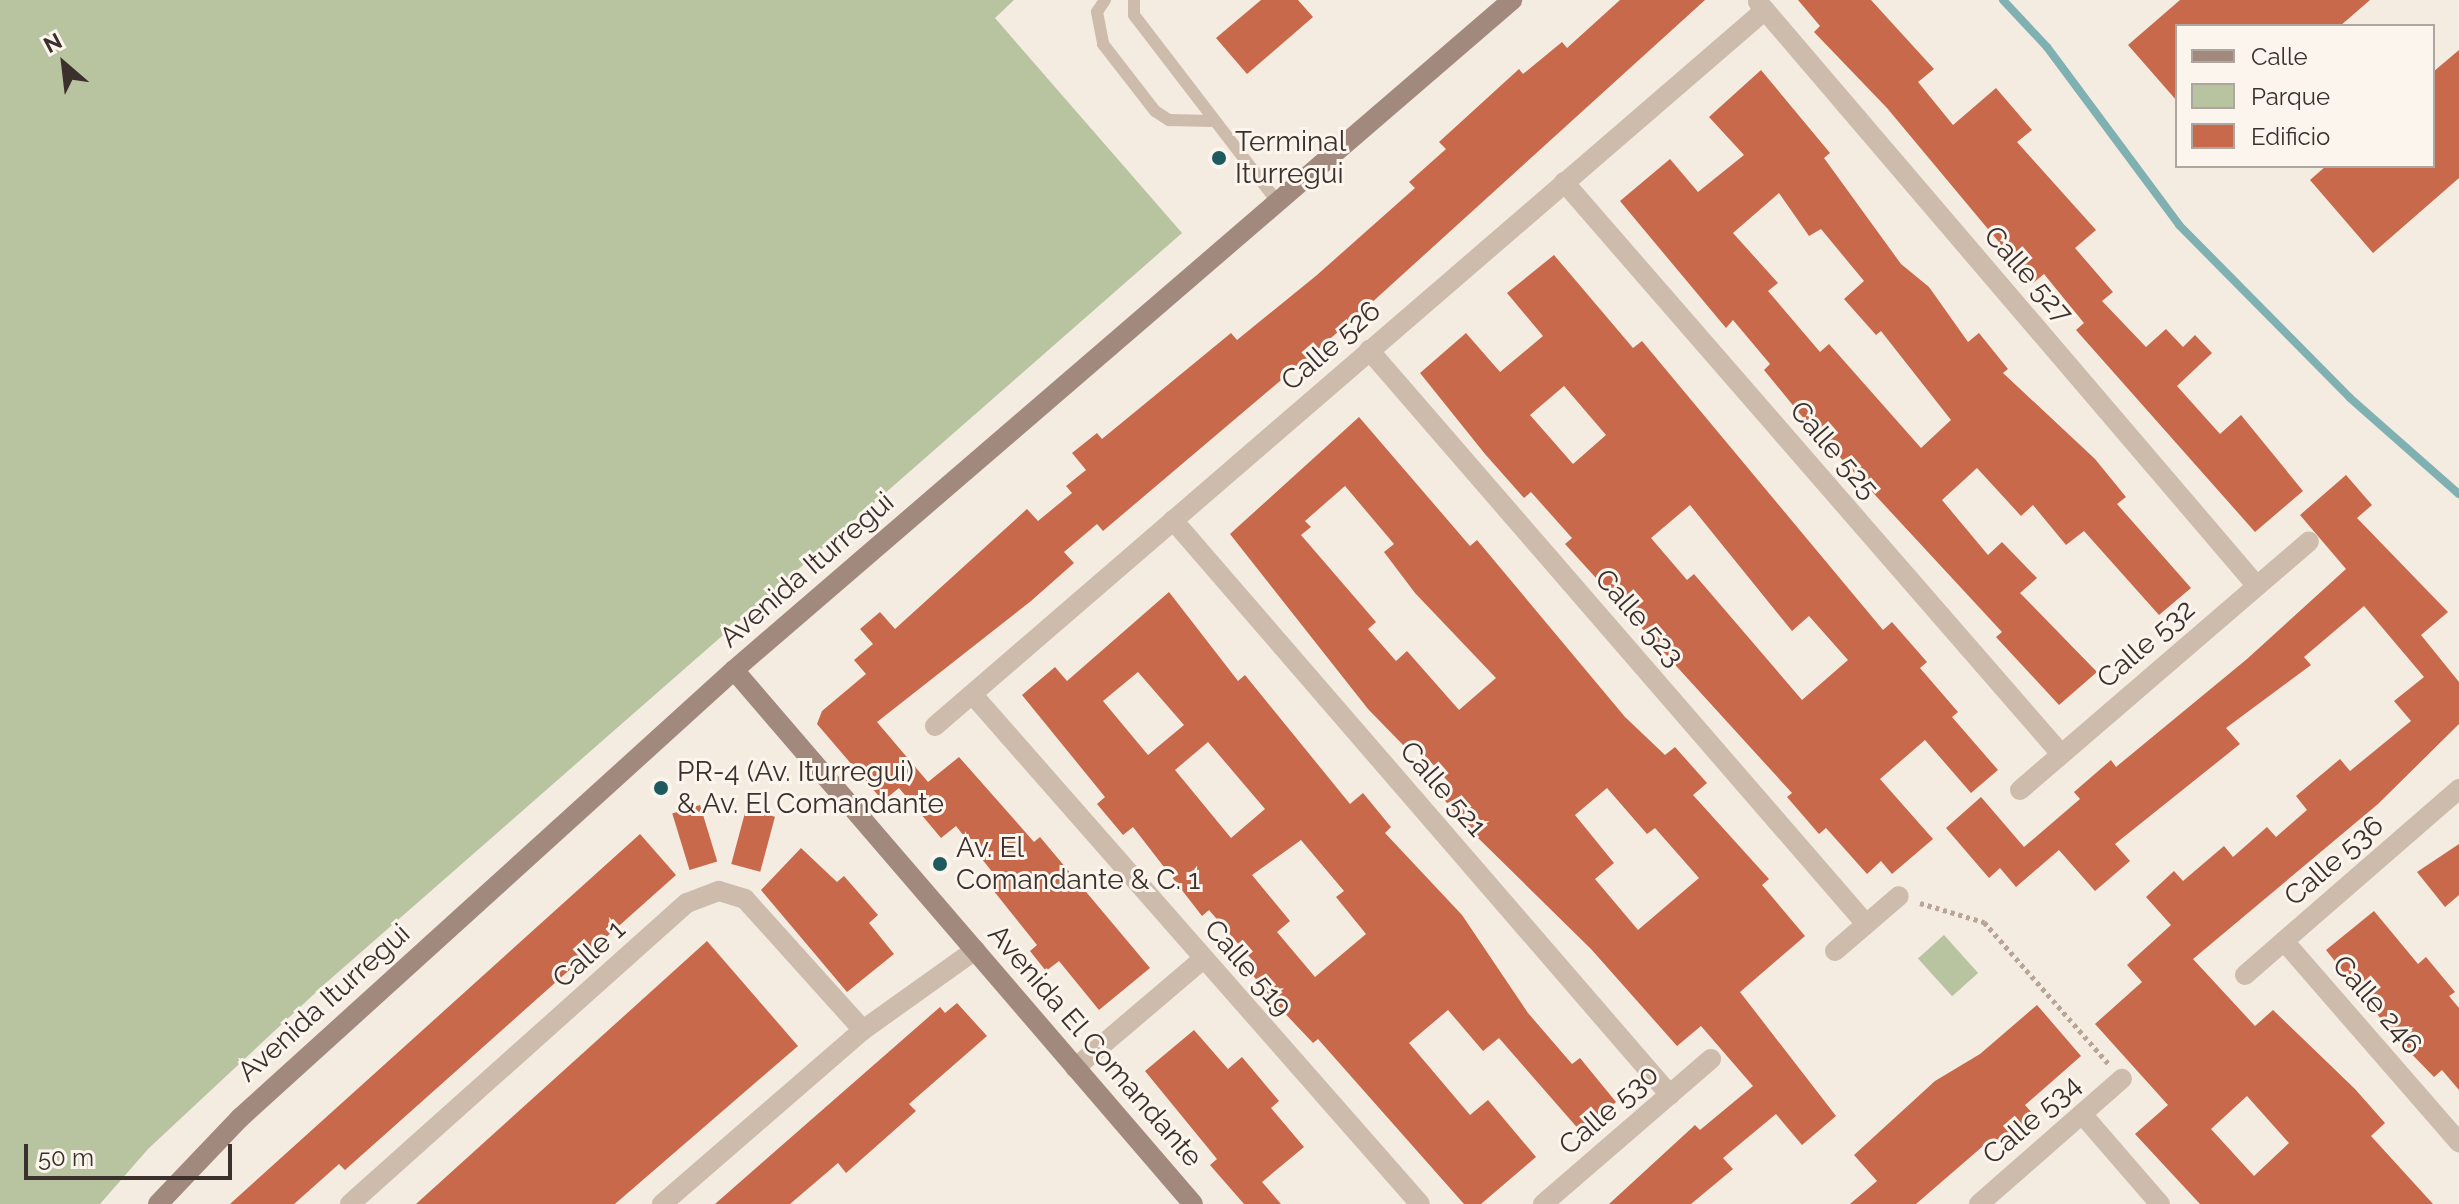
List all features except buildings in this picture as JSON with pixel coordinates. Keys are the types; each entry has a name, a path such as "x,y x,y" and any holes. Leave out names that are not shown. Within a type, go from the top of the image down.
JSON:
{"street":[{"name":"Avenida Iturregui","path":"158,1204 240,1118 734,670 1512,0"},
{"name":"Calle 526","path":"935,726 1564,182 1760,5"},
{"name":"Calle 527","path":"1760,5 2257,586"},
{"name":"Calle 525","path":"1564,182 2061,754"},
{"name":"Calle 523","path":"1369,350 1866,924"},
{"name":"Calle 521","path":"1173,520 1670,1095"},
{"name":"Calle 532","path":"2020,790 2309,541"},
{"name":"Avenida El Comandante","path":"734,670 1193,1204"},
{"name":"Calle 519","path":"973,695 1420,1204"},
{"name":"Calle 536","path":"2245,975 2459,789"},
{"name":"Calle 1","path":"350,1204 687,903 719,891 745,899 863,1030"},
{"path":"1835,951 1899,896"},
{"name":"Calle 246","path":"2284,941 2459,1142"},
{"path":"662,1204 863,1030 975,950"},
{"path":"1075,1068 1203,959"},
{"name":"Calle 530","path":"1543,1204 1711,1059"},
{"name":"Calle 534","path":"1979,1204 2122,1079"},
{"path":"2082,1114 2160,1204"}],"lane":[{"path":"1105,0 1097,12 1103,44 1155,111 1169,120 1211,121"},
{"path":"1134,0 1134,15 1211,121 1278,203"}],"path":[{"path":"1899,896 1984,922 2122,1079"}],"green space":[{"path":"0,0 1014,0 995,18 1182,233 327,982 148,1149 100,1204 0,1204"},
{"path":"1944,935 1978,973 1952,996 1918,958"}],"waterway":[{"path":"2003,0 2047,47 2179,225 2350,398 2459,494"}],"place":[{"name":"Terminal Iturregui","path":"1219,158"},
{"name":"PR-4 (Av. Iturregui) & Av. El Comandante","path":"661,788"},
{"name":"Av. El Comandante & C. 1","path":"940,864"}]}
